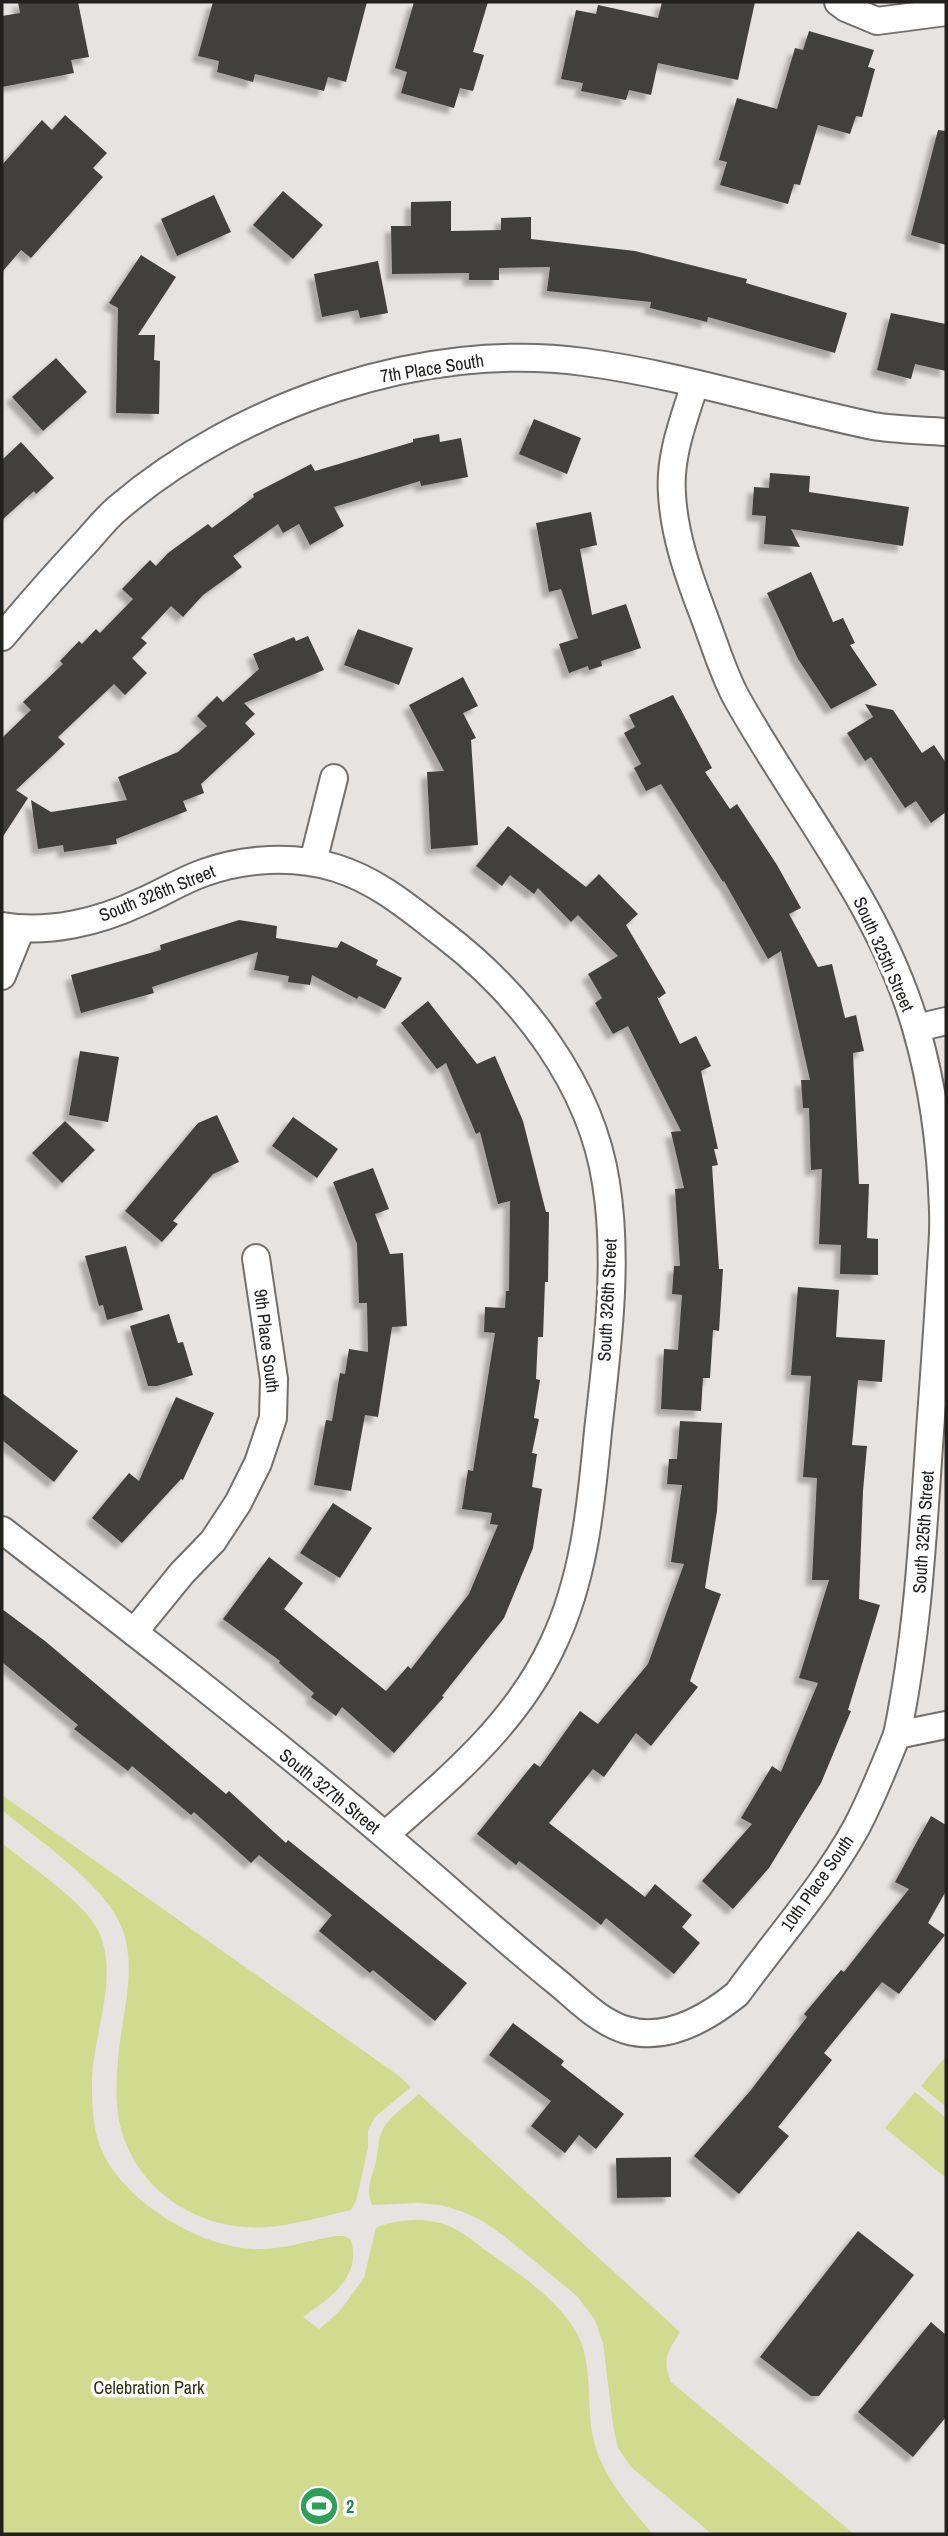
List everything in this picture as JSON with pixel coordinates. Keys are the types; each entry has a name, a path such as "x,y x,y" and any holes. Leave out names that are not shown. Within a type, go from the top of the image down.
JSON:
{"street":[{"path":"838,2 877,21 946,12"},
{"name":"7th Place South","path":"2,637 117,508 168,472 214,443 275,412 342,386 409,368 471,359 526,358 584,362 695,383 875,426 946,432"},
{"name":"South 325th Street","path":"695,383 675,449 671,493 691,580 734,693 848,877 898,975 916,1028 930,1083 943,1213 918,1601 908,1680 897,1735"},
{"path":"313,862 334,778"},
{"name":"South 326th Street","path":"12,928 80,923 112,914 201,874 235,864 271,860 313,862 362,877 387,891 465,951 519,1004 556,1056 586,1112 606,1180 612,1247 603,1381 587,1535 565,1618 533,1681 471,1760 385,1835"},
{"path":"2,976 12,928"},
{"path":"916,1028 946,1021"},
{"name":"9th Place South","path":"134,1632 182,1573 213,1541 238,1503 258,1463 273,1418 274,1379 256,1258"},
{"name":"South 327th Street","path":"2,1530 134,1632 385,1835 517,1950 605,2021 642,2034 663,2032"},
{"path":"897,1735 946,1725"},
{"name":"10th Place South","path":"663,2032 703,2018 737,1994 855,1830 897,1735"}],"green space":[{"path":"2,1795 411,2087 375,2117 368,2130 368,2148 356,2201 351,2210 268,2227 220,2223 176,2204 158,2190 142,2172 121,2129 117,2103 118,2060 129,1978 127,1944 122,1928 101,1895 70,1864 2,1810"},
{"name":"Celebration Park","path":"2,1843 69,1896 92,1920 99,1932 107,1968 92,2078 93,2113 100,2146 126,2186 167,2219 190,2232 239,2247 271,2249 335,2236 345,2236 351,2240 352,2265 348,2276 333,2294 303,2317 319,2329 339,2312 364,2278 376,2228 394,2222 414,2220 444,2224 462,2233 540,2291 564,2314 573,2327 580,2340 587,2366 590,2419 599,2457 619,2492 653,2534 2,2534"},
{"path":"946,2056 946,2107 921,2086"},
{"path":"915,2092 946,2118 946,2178 885,2128"},
{"path":"419,2094 680,2332 666,2361 671,2382 854,2534 712,2534 631,2467 618,2448 603,2343 595,2320 577,2296 504,2236 481,2220 463,2212 441,2205 418,2203 372,2205 369,2188 381,2133 386,2124"}],"building":[{"path":"18,2 78,2 89,57 71,60 74,73 2,87 2,16 20,13"},
{"path":"213,2 367,2 346,82 328,77 324,91 255,74 253,82 217,72 219,61 198,56"},
{"path":"414,2 488,2 473,52 484,55 473,91 460,88 454,108 401,93 407,72 395,68"},
{"path":"662,2 755,2 738,80 658,63 651,95 629,90 626,100 581,91 583,83 561,79 576,10 596,14 598,5 658,18"},
{"path":"809,31 874,50 868,67 875,69 862,117 856,116 850,134 818,125 800,185 794,184 788,204 720,185 727,162 719,160 737,98 777,109 795,48 803,50"},
{"path":"65,115 107,153 93,168 103,177 31,258 21,250 2,272 2,165 42,120 52,130"},
{"path":"938,130 946,131 946,245 911,235"},
{"path":"283,191 323,225 293,259 253,225"},
{"path":"214,195 231,232 177,256 161,219"},
{"path":"451,201 451,231 501,230 501,218 531,217 531,239 635,251 747,279 746,283 847,313 835,353 708,317 707,322 650,308 651,302 547,291 550,267 499,268 499,280 469,280 469,273 392,274 391,226 411,226 411,202"},
{"path":"141,255 176,277 138,335 155,335 154,360 160,361 159,414 116,413 118,308 109,303"},
{"path":"378,261 388,313 360,318 358,310 322,317 314,274"},
{"path":"891,313 946,324 946,371 915,364 911,379 877,370"},
{"path":"56,358 87,392 43,431 12,397"},
{"path":"534,419 581,438 567,474 519,454"},
{"path":"439,434 440,442 461,438 468,477 421,486 420,481 334,507 344,526 310,545 299,524 283,533 278,524 233,556 242,567 203,595 183,617 171,606 141,638 147,643 132,658 147,673 125,695 114,684 58,737 65,744 16,790 28,798 2,838 2,738 31,710 23,702 63,664 60,661 79,641 82,644 96,629 100,633 133,599 122,589 150,560 156,566 168,553 208,524 212,528 254,497 253,494 311,464 315,471 413,442 413,439"},
{"path":"21,442 54,478 36,494 34,491 2,520 2,460"},
{"path":"770,473 810,476 809,492 909,507 903,546 791,529 800,547 764,544 766,516 752,515 754,487 769,488"},
{"path":"591,512 597,545 580,549 592,615 626,604 641,648 601,661 602,666 589,670 588,666 569,673 559,644 578,638 561,589 549,592 536,523"},
{"path":"811,572 833,622 843,618 855,643 850,645 877,685 831,709 798,659 767,593"},
{"path":"358,629 413,648 399,685 344,665"},
{"path":"308,636 324,670 244,703 255,714 245,723 255,734 201,784 204,793 183,801 187,811 116,839 117,844 64,852 63,845 38,849 31,800 51,812 127,800 118,777 178,752 207,726 197,716 217,696 223,702 259,669 253,654 294,637 296,641"},
{"path":"463,677 478,706 463,713 476,738 471,740 478,845 431,849 427,772 444,771 409,705"},
{"path":"673,695 712,768 705,772 730,809 737,804 801,908 789,914 818,967 832,964 845,1018 856,1015 864,1051 853,1053 859,1184 869,1184 867,1238 878,1239 878,1275 840,1274 841,1245 819,1244 822,1169 811,1170 809,1108 803,1108 801,1080 810,1080 781,951 768,959 724,881 661,784 646,791 634,768 641,764 624,733 635,727 629,715"},
{"path":"865,704 893,710 922,753 934,745 946,763 946,812 931,823 916,801 905,808 871,757 865,761 847,733 873,717"},
{"path":"508,826 586,887 599,874 638,914 626,925 666,993 657,997 680,1044 696,1036 711,1066 701,1071 718,1149 714,1149 718,1165 712,1166 719,1269 723,1269 719,1331 713,1330 710,1378 703,1378 701,1411 661,1409 664,1349 678,1350 682,1295 672,1294 674,1266 680,1266 675,1189 684,1188 671,1132 681,1131 628,1026 613,1034 595,1003 602,998 588,974 618,956 578,915 571,922 538,888 534,894 510,875 502,886 476,866"},
{"path":"239,920 277,926 276,938 337,948 341,941 378,960 376,965 402,978 385,1009 359,996 357,999 312,975 310,985 288,982 289,976 254,970 258,952 152,987 154,993 81,1013 71,975 161,950 160,945"},
{"path":"428,1001 477,1064 495,1056 523,1121 546,1212 549,1212 548,1282 545,1282 543,1337 538,1337 536,1379 540,1380 534,1418 539,1419 532,1453 537,1454 532,1487 542,1489 533,1548 504,1618 442,1696 444,1697 394,1753 342,1707 336,1716 311,1697 314,1693 279,1663 280,1661 223,1619 269,1557 303,1583 284,1609 386,1691 408,1666 411,1669 469,1594 498,1525 490,1524 492,1513 462,1509 468,1470 473,1471 495,1333 484,1332 485,1307 505,1308 506,1291 509,1291 510,1201 498,1204 480,1132 476,1134 446,1063 437,1069 401,1023"},
{"path":"80,1051 119,1057 108,1122 69,1115"},
{"path":"217,1115 239,1162 213,1174 173,1221 178,1224 162,1242 125,1211 198,1123"},
{"path":"293,1117 338,1149 317,1178 272,1146"},
{"path":"65,1121 95,1150 62,1183 32,1153"},
{"path":"373,1168 389,1209 375,1214 390,1254 403,1253 407,1326 392,1327 378,1417 365,1415 351,1491 314,1485 326,1420 332,1421 340,1373 345,1374 349,1349 368,1352 367,1303 359,1303 357,1244 333,1182"},
{"path":"126,1246 143,1310 107,1320 103,1305 99,1306 85,1256"},
{"path":"798,1287 839,1290 836,1337 885,1340 882,1382 858,1380 852,1445 867,1446 859,1599 880,1605 848,1710 851,1711 821,1783 769,1868 733,1909 702,1881 752,1824 741,1818 772,1766 781,1772 818,1683 799,1678 829,1580 812,1580 817,1478 803,1477 811,1376 791,1375"},
{"path":"169,1314 178,1343 183,1342 193,1375 157,1386 148,1386 130,1326"},
{"path":"2,1393 78,1451 54,1482 2,1440"},
{"path":"176,1397 214,1413 183,1480 181,1479 122,1543 92,1518 129,1473 139,1481"},
{"path":"680,1421 722,1423 717,1511 705,1588 721,1594 690,1681 698,1687 651,1746 636,1733 604,1777 593,1769 549,1823 645,1897 655,1884 692,1915 682,1927 700,1943 674,1974 606,1918 601,1925 519,1861 516,1865 477,1834 534,1763 540,1767 580,1711 598,1724 648,1664 684,1564 671,1562 682,1485 667,1484 669,1459 677,1459"},
{"path":"333,1503 372,1528 340,1578 300,1553"},
{"path":"2,1609 45,1641 226,1794 229,1791 286,1843 288,1840 467,1983 435,2021 373,1970 370,1973 319,1931 332,1915 259,1855 251,1863 194,1812 191,1815 132,1766 128,1771 74,1729 78,1725 2,1662"},
{"path":"931,1816 946,1825 946,1891 928,1923 945,1935 899,1994 882,1982 824,2053 832,2060 778,2127 789,2136 739,2194 694,2156 751,2090 807,2017 804,2014 841,1970 844,1972 909,1889 895,1882"},
{"path":"513,2023 564,2061 561,2065 624,2114 596,2149 579,2135 565,2153 531,2126 551,2101 489,2055"},
{"path":"671,2157 671,2197 617,2198 616,2158"},
{"path":"858,2231 914,2275 819,2396 811,2396 760,2357"},
{"path":"931,2322 946,2335 946,2417 913,2457 858,2412"}],"place":[{"name":"2","path":"319,2506"}]}
